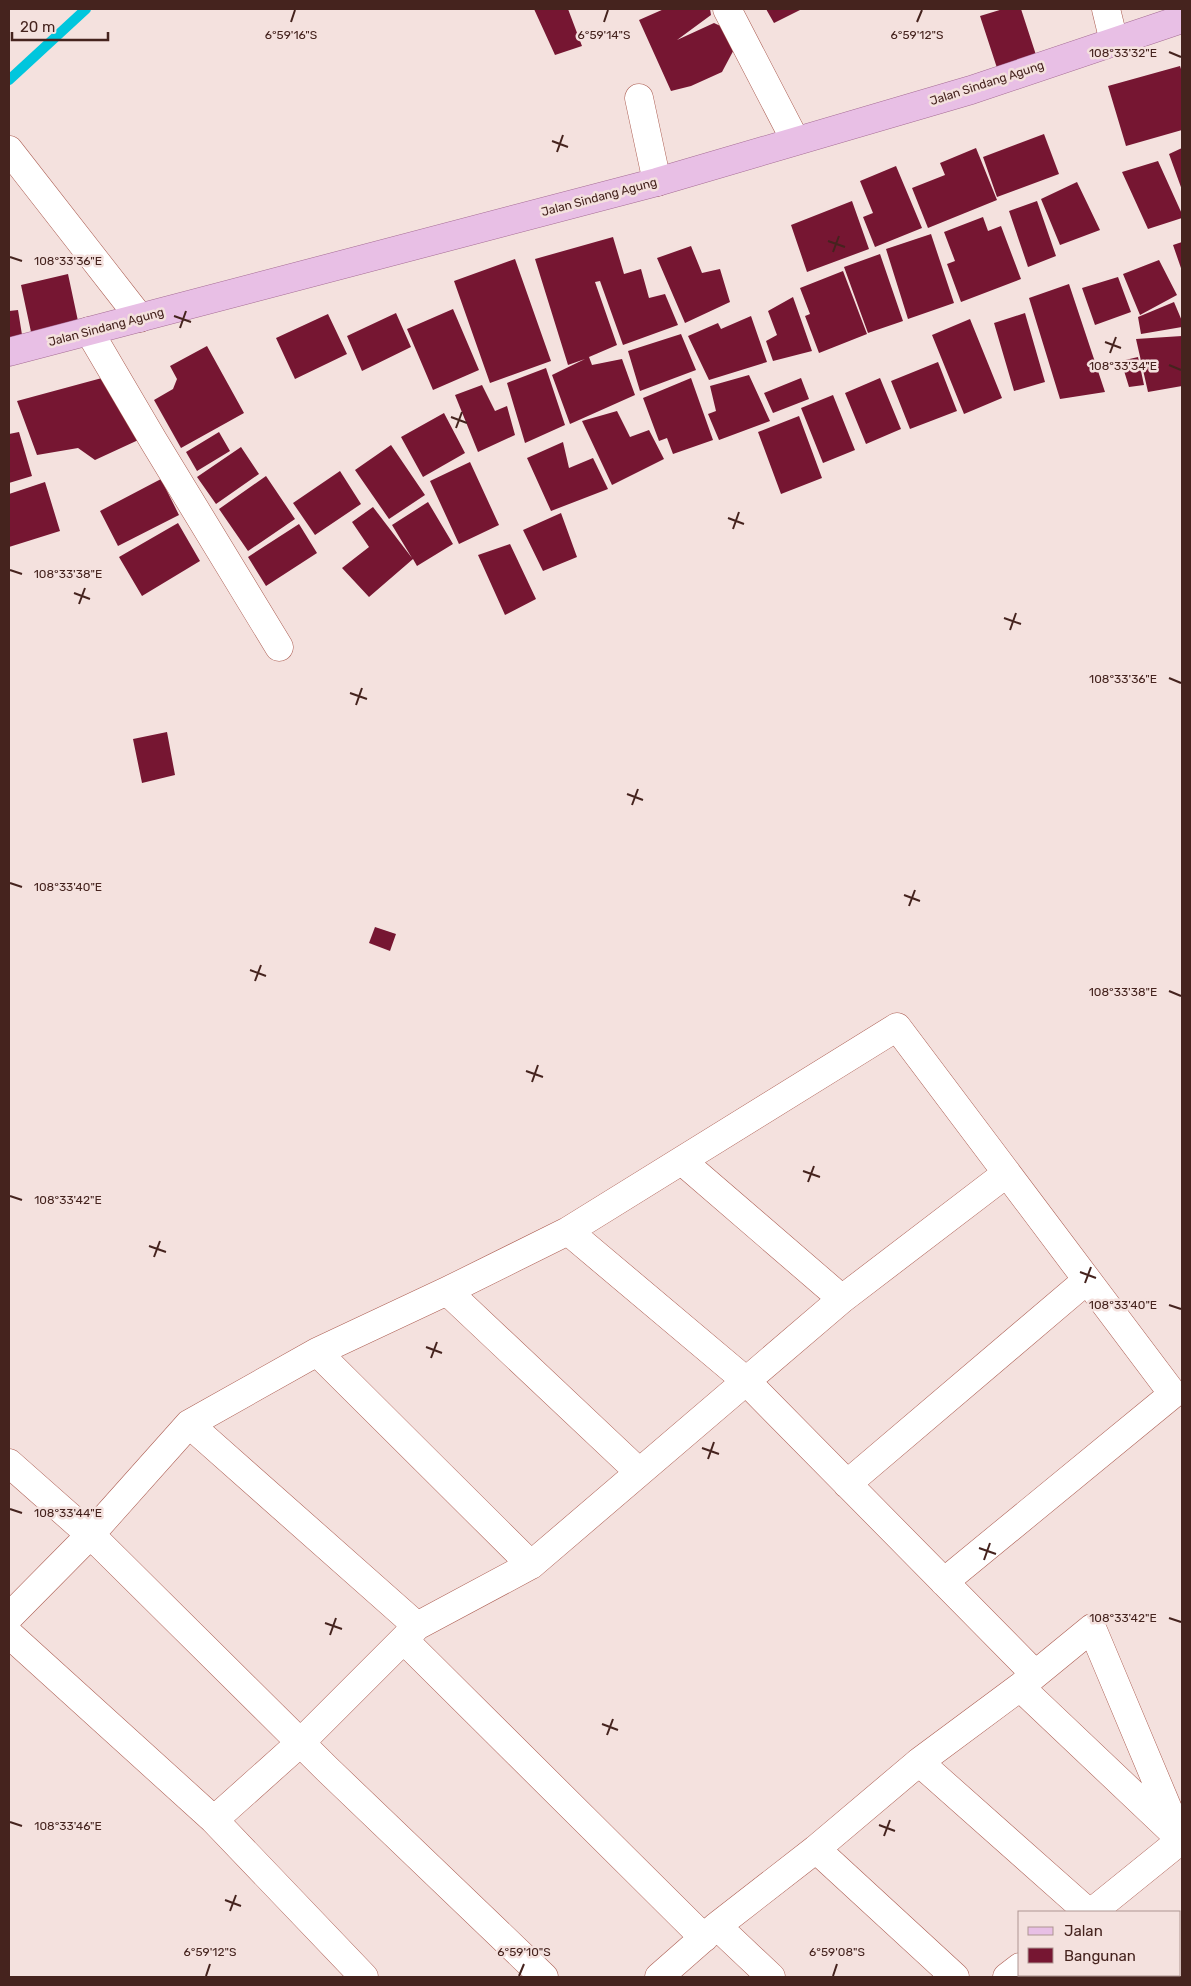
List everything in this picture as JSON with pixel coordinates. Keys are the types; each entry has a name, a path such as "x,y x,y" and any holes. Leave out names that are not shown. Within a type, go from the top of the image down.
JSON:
{"main road":[{"name":"Jalan Sindang Agung","path":"9,352 657,182 795,140 971,90 1182,19"}],"street":[{"path":"727,9 795,140"},
{"path":"1106,9 1114,42"},
{"path":"639,98 657,182"},
{"path":"9,150 140,318"},
{"path":"89,331 152,440 279,647"},
{"path":"9,1617 90,1535 189,1424 317,1352 447,1291 568,1231 898,1028 1172,1394 944,1582"},
{"path":"682,1161 842,1299"},
{"path":"214,1820 300,1743 410,1633 531,1565 842,1299 1007,1173"},
{"path":"568,1231 746,1380 944,1582 1028,1681 1181,1840"},
{"path":"847,1484 1087,1280"},
{"path":"447,1291 638,1472"},
{"path":"317,1352 531,1565"},
{"path":"189,1424 410,1633 711,1932 771,1977"},
{"path":"9,1463 90,1535 300,1743 544,1977"},
{"path":"659,1977 711,1932 816,1849 919,1762 1028,1681 1092,1628 1181,1840"},
{"path":"9,1634 214,1820 364,1977"},
{"path":"919,1762 1087,1911"},
{"path":"1093,1911 1181,1840"},
{"path":"816,1849 955,1977"},
{"path":"1007,1977 1018,1969"}],"building":[{"path":"534,9 568,9 582,46 555,55"},
{"path":"664,9 710,9 711,15 677,40 714,23 729,30 739,40 722,72 691,86 671,91 639,20"},
{"path":"766,9 802,9 774,23"},
{"path":"1003,9 1021,9 1037,58 998,71 980,16"},
{"path":"1180,66 1182,72 1182,130 1126,146 1108,86"},
{"path":"1044,134 1059,174 997,197 983,157"},
{"path":"976,148 997,200 928,228 912,188 945,175 940,163"},
{"path":"1182,148 1182,190 1169,154"},
{"path":"1158,161 1182,214 1182,218 1148,229 1122,172"},
{"path":"896,166 922,228 875,247 863,217 873,213 860,181"},
{"path":"1077,182 1100,230 1060,245 1041,199"},
{"path":"852,201 869,249 807,272 791,225"},
{"path":"1037,201 1056,256 1028,267 1009,211"},
{"path":"983,217 988,231 1001,226 1021,279 961,302 947,264 955,261 944,232"},
{"path":"931,234 954,303 908,319 886,249"},
{"path":"613,237 624,274 641,269 649,298 665,294 678,325 623,345 600,281 595,282 617,345 589,357 592,365 622,359 635,395 570,424 552,375 585,359 568,365 535,259"},
{"path":"1182,242 1182,271 1173,245"},
{"path":"691,246 702,273 720,269 730,302 685,323 657,258"},
{"path":"880,254 903,321 868,333 844,267"},
{"path":"515,259 551,361 490,383 454,281"},
{"path":"1159,260 1177,295 1140,315 1123,274"},
{"path":"843,271 867,334 819,353 805,316 810,314 800,288"},
{"path":"68,274 78,321 31,332 21,285"},
{"path":"1118,277 1131,312 1095,325 1082,288"},
{"path":"1069,284 1105,392 1060,399 1029,298"},
{"path":"793,297 812,351 773,361 766,341 777,335 768,311"},
{"path":"1174,302 1182,321 1182,327 1141,334 1138,317"},
{"path":"453,309 479,370 433,390 407,329"},
{"path":"18,310 23,341 9,343 9,311"},
{"path":"396,313 411,347 362,371 347,336"},
{"path":"1025,313 1045,382 1014,391 994,323"},
{"path":"328,314 347,354 295,379 276,338"},
{"path":"751,316 767,362 709,380 688,336 718,323 721,329"},
{"path":"970,319 1002,398 964,414 932,335"},
{"path":"681,334 696,370 640,391 628,351"},
{"path":"1182,336 1182,386 1148,392 1136,339"},
{"path":"207,346 244,413 181,448 154,400 173,389 177,379 170,366"},
{"path":"1138,357 1144,385 1129,387 1121,361"},
{"path":"938,362 957,411 910,429 891,381"},
{"path":"546,368 565,425 525,443 507,383"},
{"path":"113,375 147,436 95,460 78,448 37,455 17,401"},
{"path":"749,375 770,421 719,440 708,414 716,411 710,386"},
{"path":"691,378 713,440 673,454 667,438 659,441 643,398"},
{"path":"801,378 809,399 773,413 764,393"},
{"path":"880,378 901,429 866,444 845,393"},
{"path":"482,385 495,411 507,406 515,435 478,452 455,395"},
{"path":"833,395 855,450 823,463 801,408"},
{"path":"617,411 630,437 649,430 664,459 612,485 582,421"},
{"path":"444,413 465,453 423,477 401,437"},
{"path":"799,416 822,478 781,494 758,432"},
{"path":"19,432 32,476 9,483 9,434"},
{"path":"219,432 230,451 197,471 186,452"},
{"path":"563,442 569,468 593,458 608,489 551,511 527,458"},
{"path":"391,445 425,495 389,519 355,470"},
{"path":"241,447 259,474 216,504 197,477"},
{"path":"470,462 499,525 459,544 430,481"},
{"path":"340,471 361,504 315,535 293,503"},
{"path":"266,476 295,519 248,551 219,509"},
{"path":"161,479 179,515 118,546 100,511"},
{"path":"45,482 60,531 9,547 9,494"},
{"path":"428,502 453,544 417,566 413,559 369,597 342,568 369,547 352,522 373,507 412,558 392,525"},
{"path":"561,513 577,557 543,571 523,530"},
{"path":"178,523 200,561 142,596 119,557"},
{"path":"299,524 317,553 266,586 248,557"},
{"path":"510,544 536,599 505,615 478,555"},
{"path":"167,732 175,775 142,783 133,739"},
{"path":"375,927 396,934 390,951 369,943"}],"waterway":[{"path":"9,80 86,9"}]}
